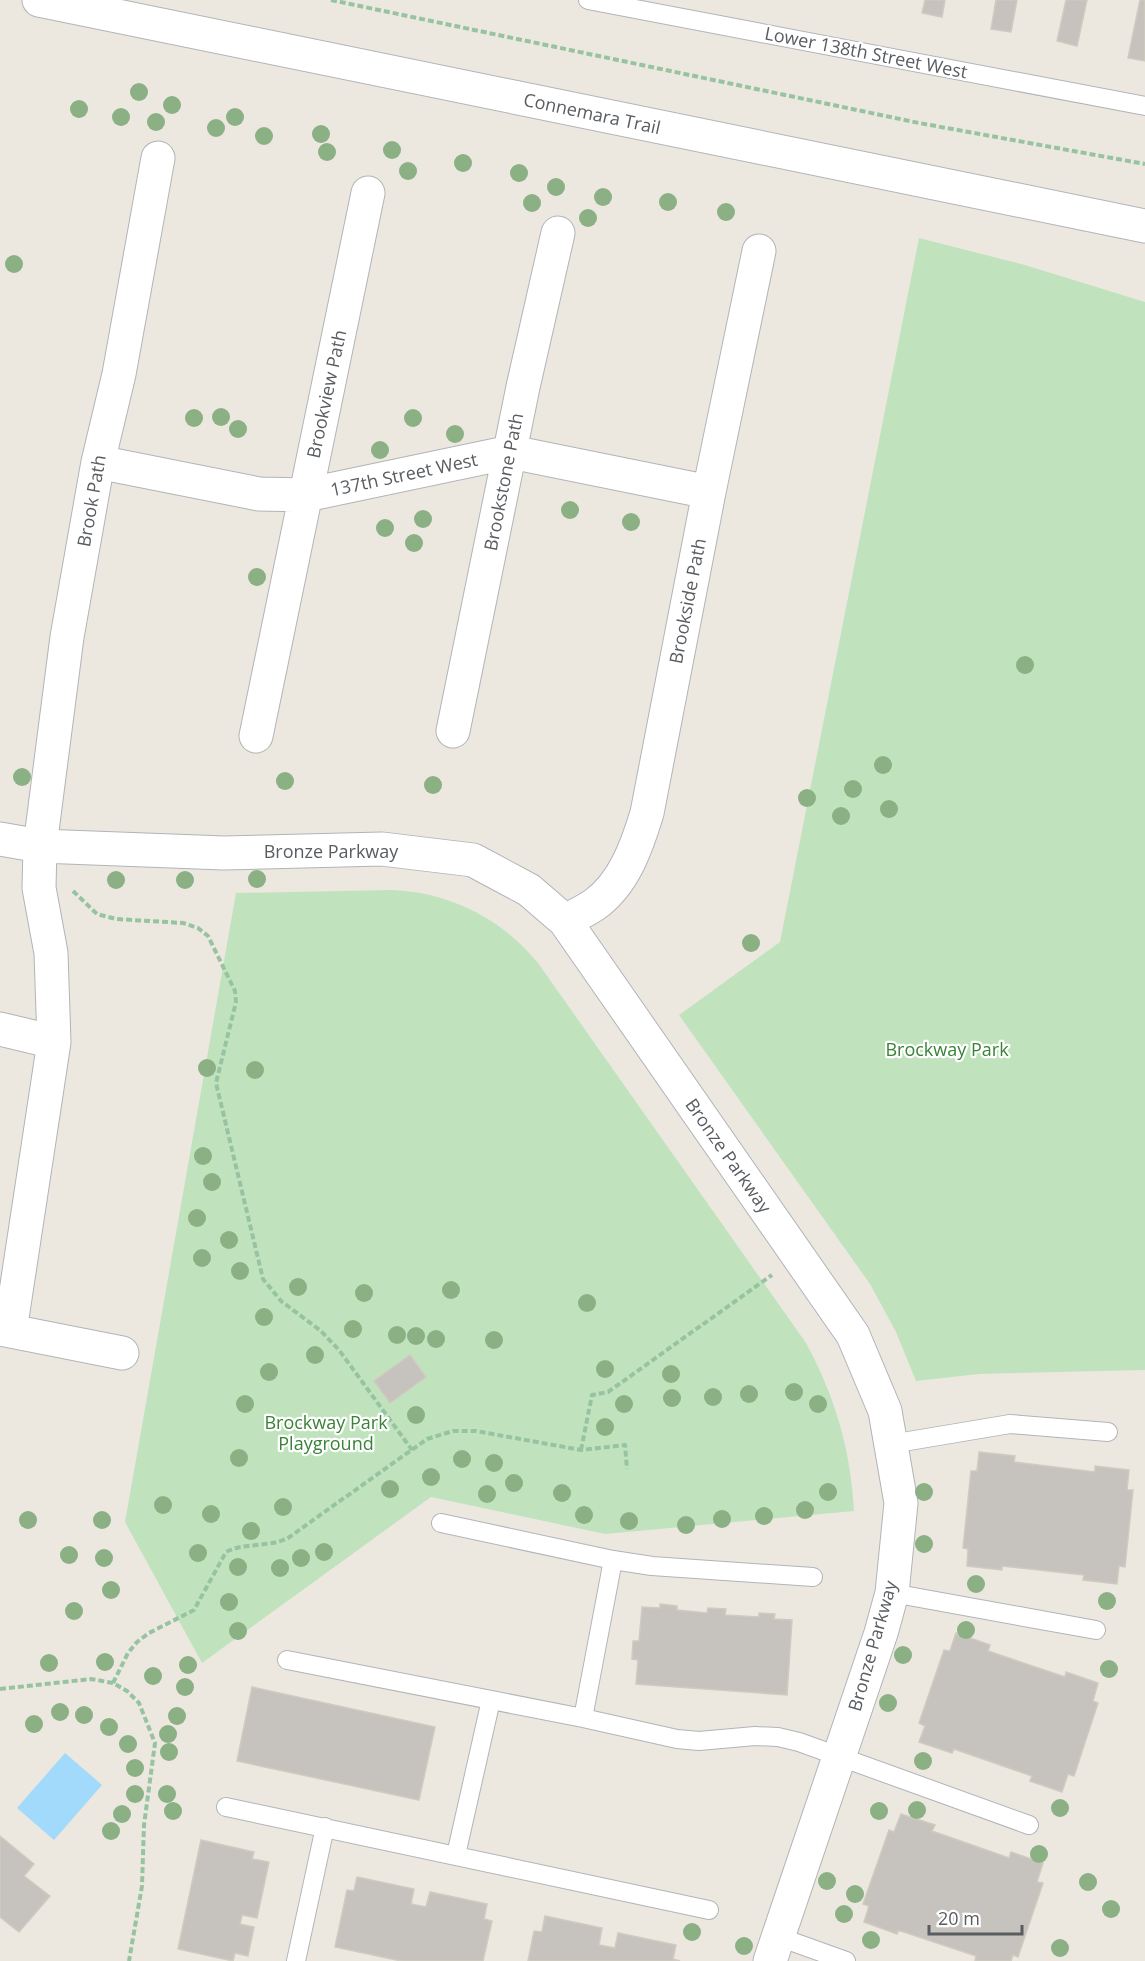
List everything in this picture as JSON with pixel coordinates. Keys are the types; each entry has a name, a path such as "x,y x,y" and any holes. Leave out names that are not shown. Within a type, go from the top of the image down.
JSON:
{"street":[{"name":"Connemara Trail","path":"39,0 1145,226"},
{"name":"Brook Path","path":"5,1330 54,1042 51,953 39,888 40,846 67,637 98,462 119,374 158,158"},
{"name":"Brookview Path","path":"256,736 368,193"},
{"name":"Brookstone Path","path":"453,731 523,387 558,233"},
{"name":"Brookside Path","path":"565,921 595,904 617,882 637,848 647,813 709,492 759,251"},
{"name":"137th Street West","path":"98,462 259,494 306,495 511,453 709,492"},
{"name":"Bronze Parkway","path":"0,839 40,846 224,853 382,849 473,860 529,890 565,921 852,1335 885,1411 901,1503 892,1593 881,1633 775,1949"},
{"path":"0,1029 54,1042"},
{"path":"5,1330 122,1353"}],"lane":[{"name":"Lower 138th Street West","path":"588,0 1145,106"},
{"path":"891,1444 1010,1424 1108,1432"},
{"path":"441,1523 613,1560 652,1566 813,1577"},
{"path":"583,1718 613,1560"},
{"path":"892,1593 1096,1630"},
{"path":"287,1660 583,1718 677,1739 699,1742 755,1736 778,1737 799,1742 1029,1825"},
{"path":"456,1855 491,1700"},
{"path":"226,1807 709,1910"},
{"path":"296,1961 325,1827"},
{"path":"775,1949 846,1961"}],"path":[{"path":"331,0 919,123 1145,164"},
{"path":"70,889 98,914 116,919 183,922 198,928 208,936 235,991 236,1002 216,1083 263,1279 281,1301 321,1331 339,1350 412,1450"},
{"path":"581,1450 592,1395 608,1392 766,1278 799,1257"},
{"path":"113,1683 128,1653 137,1642 149,1633 194,1610 226,1552 233,1548 276,1544 288,1538 427,1439 453,1431 476,1431 581,1450 625,1444 627,1468"},
{"path":"0,1689 91,1679 113,1683 127,1691 140,1704 155,1743 144,1826 142,1886 129,1961"}],"green space":[{"name":"Brockway Park","path":"919,238 1025,265 1145,302 1145,1370 979,1374 916,1381 896,1332 870,1284 679,1015 780,942"},
{"name":"Brockway Park Playground","path":"391,890 433,896 472,910 508,933 538,963 806,1343 825,1383 840,1424 849,1467 854,1511 605,1534 431,1497 202,1663 125,1522 236,893"}],"water":[{"path":"65,1753 102,1785 54,1840 17,1808"}],"building":[{"path":"925,0 945,0 942,17 922,13"},
{"path":"996,0 1017,0 1011,32 991,29"},
{"path":"1066,0 1087,0 1077,46 1057,41"},
{"path":"1140,0 1145,0 1145,61 1128,58"},
{"path":"410,1355 426,1377 390,1403 374,1381"},
{"path":"979,1452 1015,1456 1014,1462 1095,1472 1095,1466 1129,1470 1127,1490 1133,1490 1125,1567 1119,1566 1117,1584 1083,1580 1084,1575 1002,1566 1002,1570 967,1566 968,1549 963,1548 971,1471 977,1471"},
{"path":"660,1604 677,1606 677,1610 707,1613 708,1608 726,1609 725,1615 759,1617 759,1613 775,1614 774,1619 792,1620 787,1695 636,1684 638,1660 632,1659 633,1641 639,1641 642,1607 660,1608"},
{"path":"956,1633 990,1645 988,1651 1065,1677 1066,1672 1098,1683 1093,1701 1098,1703 1074,1776 1068,1774 1062,1792 1030,1781 1032,1776 954,1749 952,1753 919,1742 925,1726 919,1723 944,1650 950,1651"},
{"path":"252,1687 435,1727 419,1800 237,1761"},
{"path":"901,1814 935,1825 932,1831 1009,1858 1011,1852 1043,1863 1037,1882 1043,1883 1018,1957 1013,1955 1011,1961 975,1961 976,1956 898,1930 897,1934 864,1922 869,1906 863,1904 889,1830 894,1832"},
{"path":"0,1836 34,1864 24,1876 50,1896 19,1932 0,1917"},
{"path":"201,1840 254,1852 252,1859 269,1862 257,1918 242,1915 240,1924 254,1927 248,1956 235,1953 233,1961 178,1949"},
{"path":"357,1877 414,1889 411,1904 426,1907 430,1892 487,1904 484,1919 492,1921 483,1961 401,1961 335,1947 347,1890 354,1891"},
{"path":"545,1916 602,1928 599,1945 615,1948 618,1933 676,1945 673,1959 680,1961 528,1961 534,1931 542,1932"}]}
